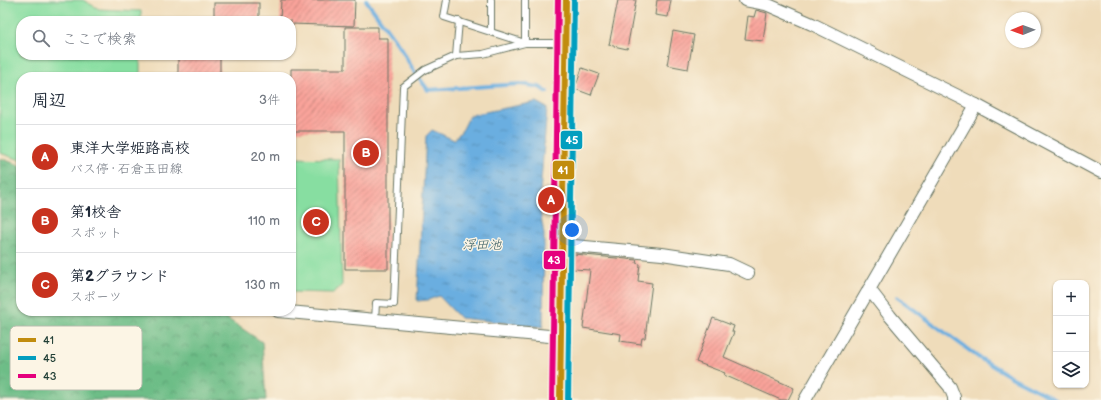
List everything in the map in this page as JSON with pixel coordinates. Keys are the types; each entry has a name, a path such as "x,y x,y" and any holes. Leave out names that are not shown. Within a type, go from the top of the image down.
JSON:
{"main road":[{"path":"560,400 566,0"}],"street":[{"path":"745,0 766,4 812,24 976,105 1101,172"},
{"path":"805,400 976,105"},
{"path":"563,245 662,254 729,264 748,273"},
{"path":"870,289 890,316 950,387 954,400"},
{"path":"296,313 560,337"}],"lane":[{"path":"447,0 444,17 525,43"},
{"path":"491,0 491,32"},
{"path":"525,0 525,43"},
{"path":"456,56 459,22"},
{"path":"375,320 376,303 394,304 403,87 425,70 456,56 483,54 525,43 565,43"}],"green space":[{"path":"0,0 83,0 99,9 141,11 141,16 16,16 16,60 140,60 140,72 16,72 16,158 0,153"},
{"path":"0,158 16,164 16,316 223,316 262,342 266,400 0,400"},
{"path":"296,158 339,159 342,285 333,293 296,292"}],"water":[{"name":"浮田池","path":"536,102 547,108 539,205 544,234 543,327 460,318 439,296 428,300 417,301 426,136 432,130 454,140 463,129 470,115"}],"building":[{"path":"281,0 355,0 354,26 296,24 296,16 280,16"},
{"path":"618,0 636,0 627,49 609,45"},
{"path":"657,0 671,0 668,17 655,15"},
{"path":"214,3 259,3 259,16 214,16"},
{"path":"756,10 767,13 763,41 745,39 748,16 754,17"},
{"path":"345,27 378,27 378,38 388,38 388,269 345,269 345,131 296,131 296,72 291,72 291,69 345,69"},
{"path":"673,31 694,35 688,69 667,65"},
{"path":"178,60 220,60 220,72 178,72"},
{"path":"582,68 599,74 591,95 575,89"},
{"path":"574,254 637,260 636,263 640,264 638,281 652,283 645,338 642,338 641,344 620,341 621,334 583,328 590,270 573,269"},
{"path":"713,318 734,326 732,332 734,332 724,357 794,388 788,400 781,400 724,375 725,373 696,362"}],"waterway":[{"path":"366,0 402,50 412,68 428,90 521,84 539,87 547,92"},
{"path":"897,297 978,357 1013,378 1056,400"}],"transit line":[{"name":"43","path":"552,400 558,0"},
{"name":"41","path":"560,400 566,0"},
{"name":"45","path":"568,400 574,0"}],"place":[{"name":"第1校舎","path":"366,153"},
{"name":"東洋大学姫路高校","path":"551,200"},
{"name":"第2グラウンド","path":"316,222"}]}
